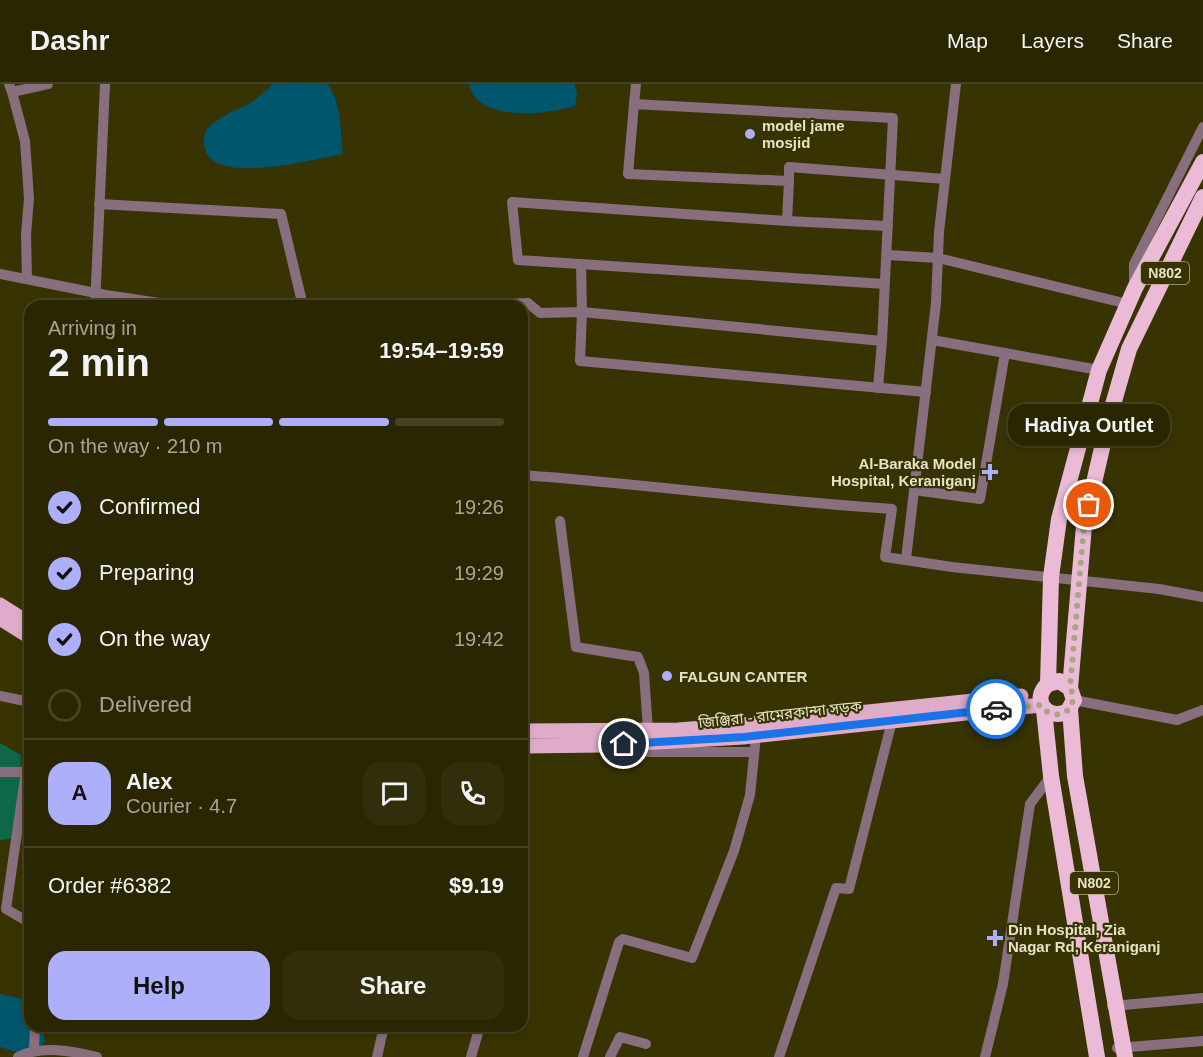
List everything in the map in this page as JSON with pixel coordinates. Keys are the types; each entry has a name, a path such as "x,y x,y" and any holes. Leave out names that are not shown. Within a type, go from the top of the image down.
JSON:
{"highway":[{"name":"N802","path":"1097,1057 1051,776 1043,698 1051,577 1059,519 1099,370 1131,296 1203,162"},
{"name":"N802","path":"1121,1053 1075,776 1071,699 1084,526 1108,422 1129,349 1203,197"},
{"path":"1059,681 1071,699 1056,715 1043,698 1059,681"}],"main road":[{"path":"0,605 24,620"},
{"path":"0,618 24,633"},
{"name":"জিঞ্জিরা - রামেরকান্দা সড়ক","path":"528,731 648,730 743,726 1043,698"},
{"name":"জিঞ্জিরা - রামেরকান্দা সড়ক","path":"528,746 606,745 756,736 892,721 1043,698"}],"street":[{"path":"27,279 26,235 29,198 25,141 10,88 48,84"},
{"path":"95,300 105,84"},
{"path":"636,84 628,174 789,181"},
{"path":"906,559 932,340 945,179 956,84"},
{"path":"634,104 893,118 888,255 878,388"},
{"path":"888,255 938,258 1131,296 1134,264 1203,127"},
{"path":"787,221 789,167 945,179"},
{"path":"885,284 518,260 512,202 888,226"},
{"path":"99,204 281,214 302,300"},
{"path":"1156,291 1166,288 1203,213"},
{"path":"581,264 580,361 926,392"},
{"path":"0,274 141,300"},
{"path":"528,303 540,313 582,312 882,341"},
{"path":"932,340 1099,370"},
{"path":"914,490 980,499 1005,353"},
{"path":"528,475 625,482 802,503 892,509 885,557 952,567 1159,589 1203,597"},
{"path":"560,521 576,647 638,657 644,673 648,730"},
{"path":"0,696 24,701"},
{"path":"1071,699 1177,720 1203,710"},
{"path":"779,1057 836,888 849,889 892,721"},
{"path":"583,1057 619,942 623,939 692,958 734,851 750,795 756,736"},
{"path":"648,752 754,752"},
{"path":"0,772 24,778"},
{"path":"985,1057 1004,984 1030,804 1051,776"},
{"path":"24,800 7,888 6,909 24,920"},
{"path":"1109,1006 1203,998"},
{"path":"34,1049 35,1032"},
{"path":"377,1057 383,1032"},
{"path":"471,1057 478,1032"},
{"path":"610,1057 620,1037 646,1044"},
{"path":"1121,1053 1203,1041"},
{"path":"18,1057 34,1049 75,1052 98,1057"}],"green space":[{"path":"0,743 21,755 18,838 0,840"}],"water":[{"path":"274,84 327,84 338,108 343,154 267,167 227,166 213,160 205,149 204,138 210,126 252,102"},
{"path":"469,84 574,84 577,93 575,106 547,112 514,113 485,105 475,97"},
{"path":"0,994 24,1000 24,1032 43,1032 45,1042 26,1055 0,1047"}],"way so far":[{"path":"996,709 1041,705 1050,714 1056,715 1068,711 1072,706 1074,700 1070,688 1084,526 1089,505"}],"place":[{"name":"model jame mosjid","path":"750,134"},
{"name":"Al-Baraka Model Hospital, Keraniganj","path":"990,472"},
{"name":"Hadiya Outlet","path":"1089,505"},
{"name":"FALGUN CANTER","path":"667,676"},
{"name":"Din Hospital, Zia Nagar Rd, Keraniganj","path":"995,938"}],"route":[{"path":"624,744 744,737 996,709"}]}
